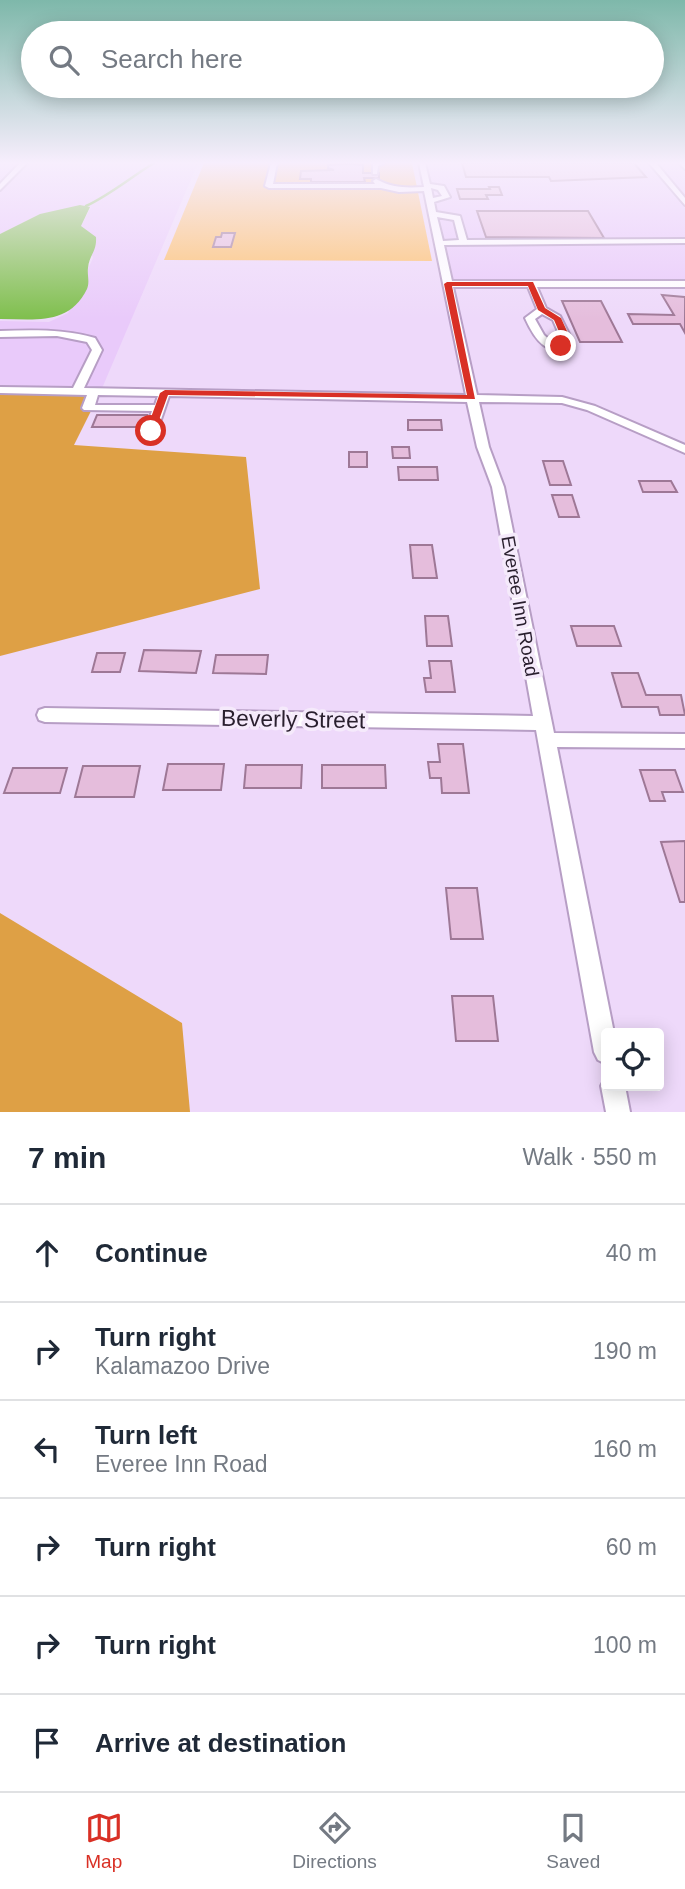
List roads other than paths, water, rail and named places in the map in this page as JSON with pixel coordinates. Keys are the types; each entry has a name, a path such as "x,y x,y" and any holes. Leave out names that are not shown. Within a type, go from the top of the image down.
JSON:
{"street":[{"name":"Everee Inn Road","path":"433,215 483,447 498,488 601,1028"},
{"path":"453,215 457,218 463,242"},
{"path":"438,243 685,241"},
{"path":"447,284 685,284"},
{"path":"531,284 542,310"},
{"path":"0,334 53,333 91,340 97,350 77,391"},
{"path":"0,390 562,400 600,412 685,449"},
{"path":"94,391 88,408 159,408"},
{"path":"151,431 165,393"},
{"name":"Beverly Street","path":"45,715 543,731 685,741"},
{"path":"614,1091 618,1112"}]}
